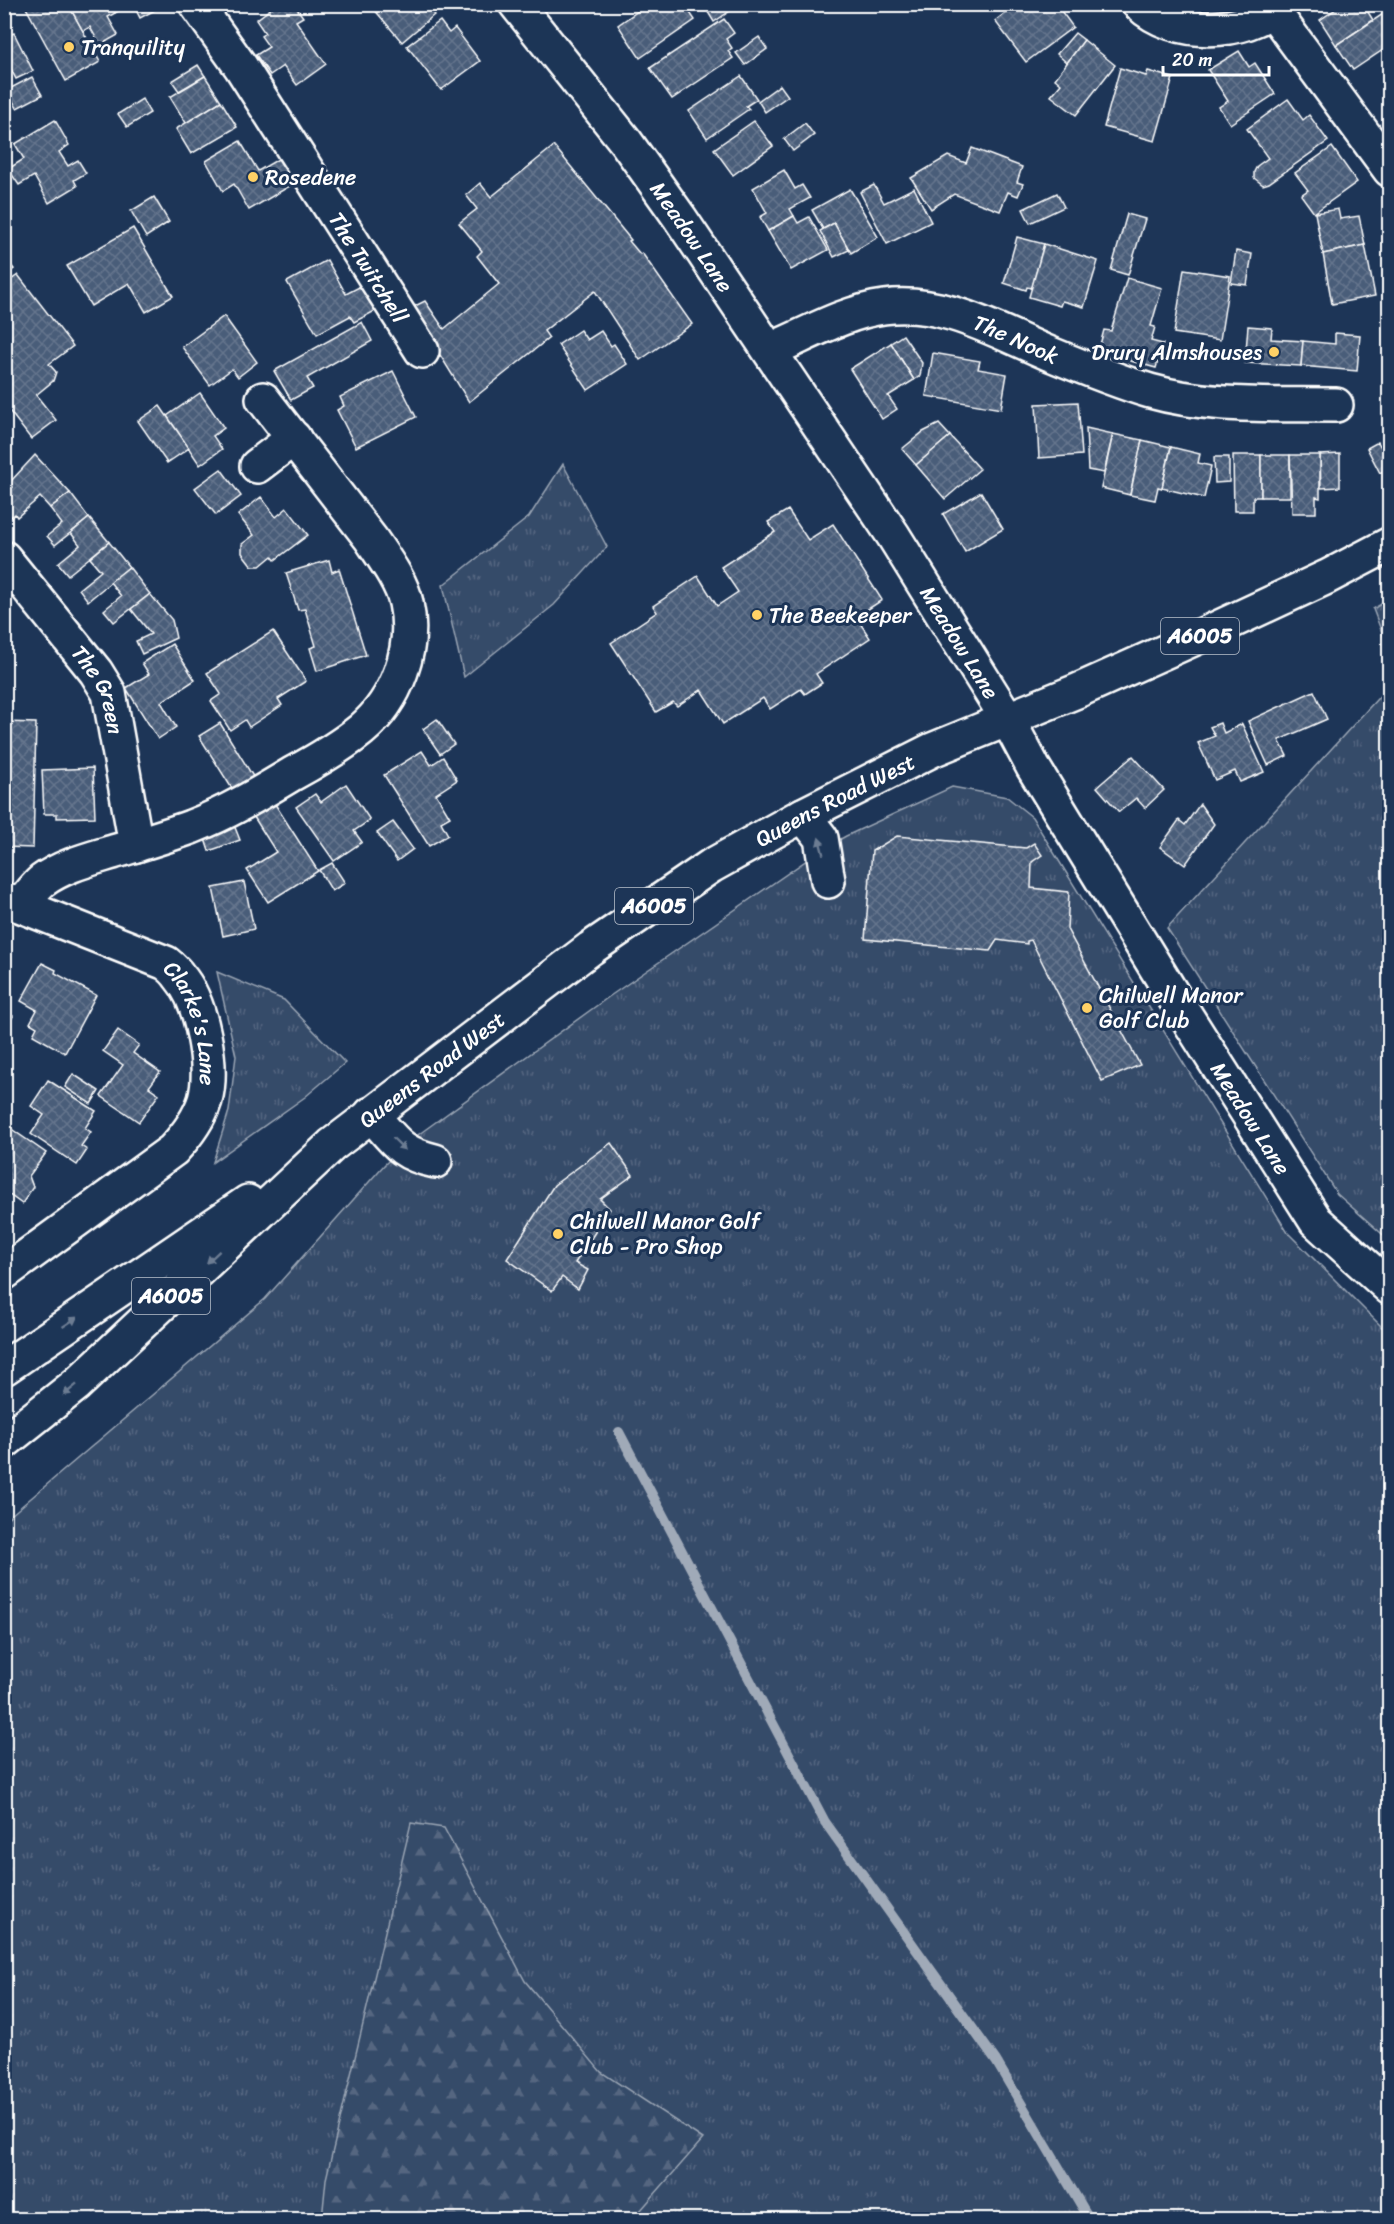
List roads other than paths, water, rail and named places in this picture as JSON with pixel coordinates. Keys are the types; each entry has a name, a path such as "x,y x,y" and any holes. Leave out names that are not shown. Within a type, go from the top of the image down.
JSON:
{"street":[{"name":"The Twitchell","path":"196,4 241,67 422,351"},
{"name":"Meadow Lane","path":"516,4 626,142 770,350 893,535 1007,718 1039,777 1169,989 1316,1221 1389,1288"},
{"path":"1139,4 1146,11 1174,23 1202,30 1225,28 1251,21 1276,8 1389,170"},
{"name":"The Nook","path":"770,350 861,312 885,307 915,306 967,317 1048,353 1153,392 1229,403 1336,405"},
{"path":"13,902 53,874 84,861 226,813 320,758 368,723 388,698 399,678 408,644 409,626 406,601 387,563 263,399"},
{"path":"257,466 294,438"},
{"name":"Queens Road West","path":"4,1368 332,1145 591,948 711,866 803,815 932,750 1077,691 1211,631 1327,577 1389,544"},
{"name":"The Green","path":"4,558 96,672 109,693 136,845"},
{"path":"803,815 821,838 828,881"},
{"name":"Clarke's Lane","path":"4,1273 173,1150 189,1132 204,1103 208,1086 207,1050 199,1018 181,977 166,963 13,902"},
{"path":"371,1114 400,1148 417,1157 435,1161"},
{"name":"Queens Road West","path":"4,1442 77,1384 332,1145"}],"waterway":[{"path":"619,1432 825,1822 996,2061 1090,2220"}],"place":[{"name":"Tranquility","path":"69,47"},
{"name":"Rosedene","path":"253,177"},
{"name":"Drury Almshouses","path":"1274,352"},
{"name":"The Beekeeper","path":"757,615"},
{"name":"Chilwell Manor Golf Club","path":"1087,1008"},
{"name":"Chilwell Manor Golf Club - Pro Shop","path":"558,1234"}]}
